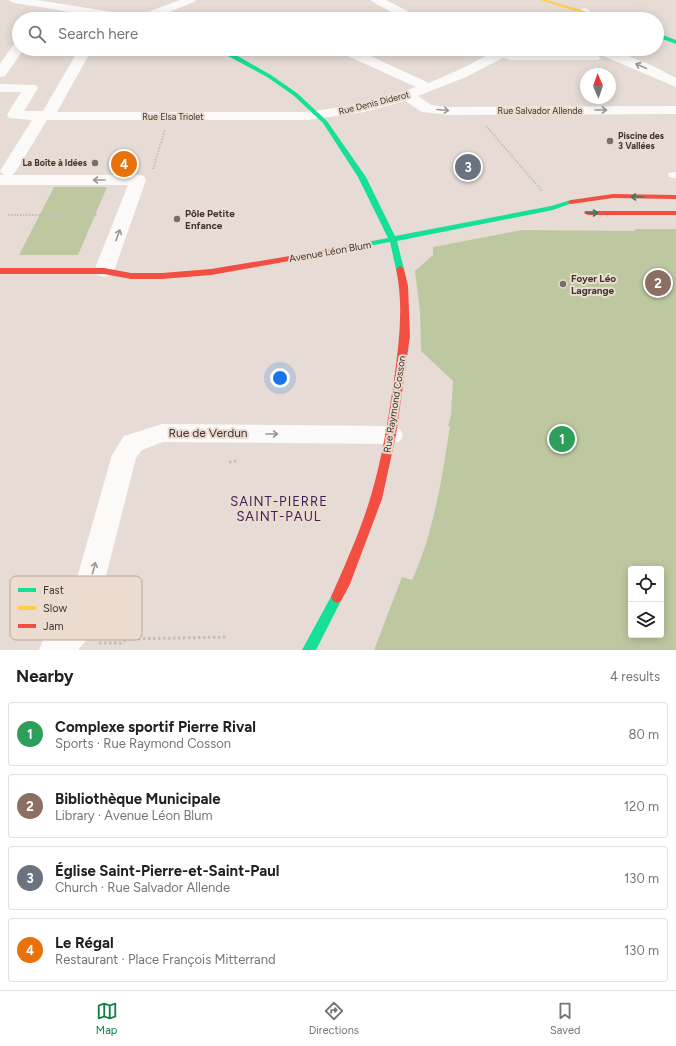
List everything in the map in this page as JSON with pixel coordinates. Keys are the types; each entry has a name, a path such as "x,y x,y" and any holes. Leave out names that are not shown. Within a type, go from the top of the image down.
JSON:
{"street":[{"path":"15,0 70,5 102,12"},
{"path":"159,12 190,0"},
{"path":"378,0 400,12"},
{"path":"542,0 584,12"},
{"path":"62,12 70,5"},
{"path":"664,38 676,42"},
{"path":"0,73 12,56"},
{"path":"81,56 63,91 39,116 4,175 138,180 104,271"},
{"name":"Rue Raymond Cosson","path":"234,56 269,76 295,94 318,115 331,130 362,177 393,240 404,286 405,336 391,435 376,499 344,584 309,650"},
{"name":"Rue Denis Diderot","path":"359,56 429,88"},
{"name":"Rue Denis Diderot","path":"318,115 381,104 408,96 456,77 496,56"},
{"path":"606,56 646,68 676,83"},
{"path":"0,88 31,88 14,115 39,116"},
{"name":"Rue Salvador Allende","path":"408,96 427,108 473,111 676,110"},
{"name":"Rue Elsa Triolet","path":"39,116 292,117 318,115"},
{"name":"Avenue Léon Blum","path":"0,272 104,271 132,276 162,276 211,272 393,240 553,208 572,200 590,198 676,197"},
{"name":"Avenue Léon Blum","path":"553,208 574,212 676,213"},
{"name":"Rue de Verdun","path":"92,576 124,455 133,443 162,433 391,435"},
{"name":"Rue de Verdun","path":"54,650 67,640"}],"lane":[{"path":"507,56 511,58 555,56"}],"path":[{"path":"473,111 546,194"},
{"path":"151,173 167,126"},
{"path":"8,215 97,216"},
{"path":"229,462 237,461"},
{"path":"142,639 228,637"},
{"path":"94,643 121,643 126,640"}],"green space":[{"path":"54,187 107,187 78,255 19,255"},
{"path":"635,229 676,229 676,650 374,650 402,577 412,580 420,562 432,524 450,426 448,426 451,415 453,381 421,351 420,311 415,271 433,255 433,247 522,230 635,231"}],"traffic: fast":[{"path":"664,38 676,42"},
{"path":"234,56 269,76 295,94 325,122 362,177 393,240 400,269"},
{"path":"332,251 553,208 571,202"},
{"path":"309,650 337,597"}],"traffic: slow":[{"path":"542,0 584,12"}],"traffic: jam":[{"path":"571,202 613,196 676,197"},
{"path":"588,213 676,213"},
{"path":"0,271 104,271 131,276 162,276 211,272 332,251"},
{"path":"337,597 344,584 376,499 391,435 405,336 404,286 400,269"}],"place":[{"name":"Piscine des 3 Vallées","path":"610,141"},
{"name":"La Boîte à Idées","path":"95,163"},
{"name":"Le Régal","path":"124,164"},
{"name":"Église Saint-Pierre-et-Saint-Paul","path":"468,167"},
{"name":"Pôle Petite Enfance","path":"177,219"},
{"name":"Bibliothèque Municipale","path":"658,283"},
{"name":"Foyer Léo Lagrange","path":"563,284"},
{"name":"Complexe sportif Pierre Rival","path":"562,439"}],"district":[{"name":"SAINT-PIERRE SAINT-PAUL","path":"279,508"}]}
